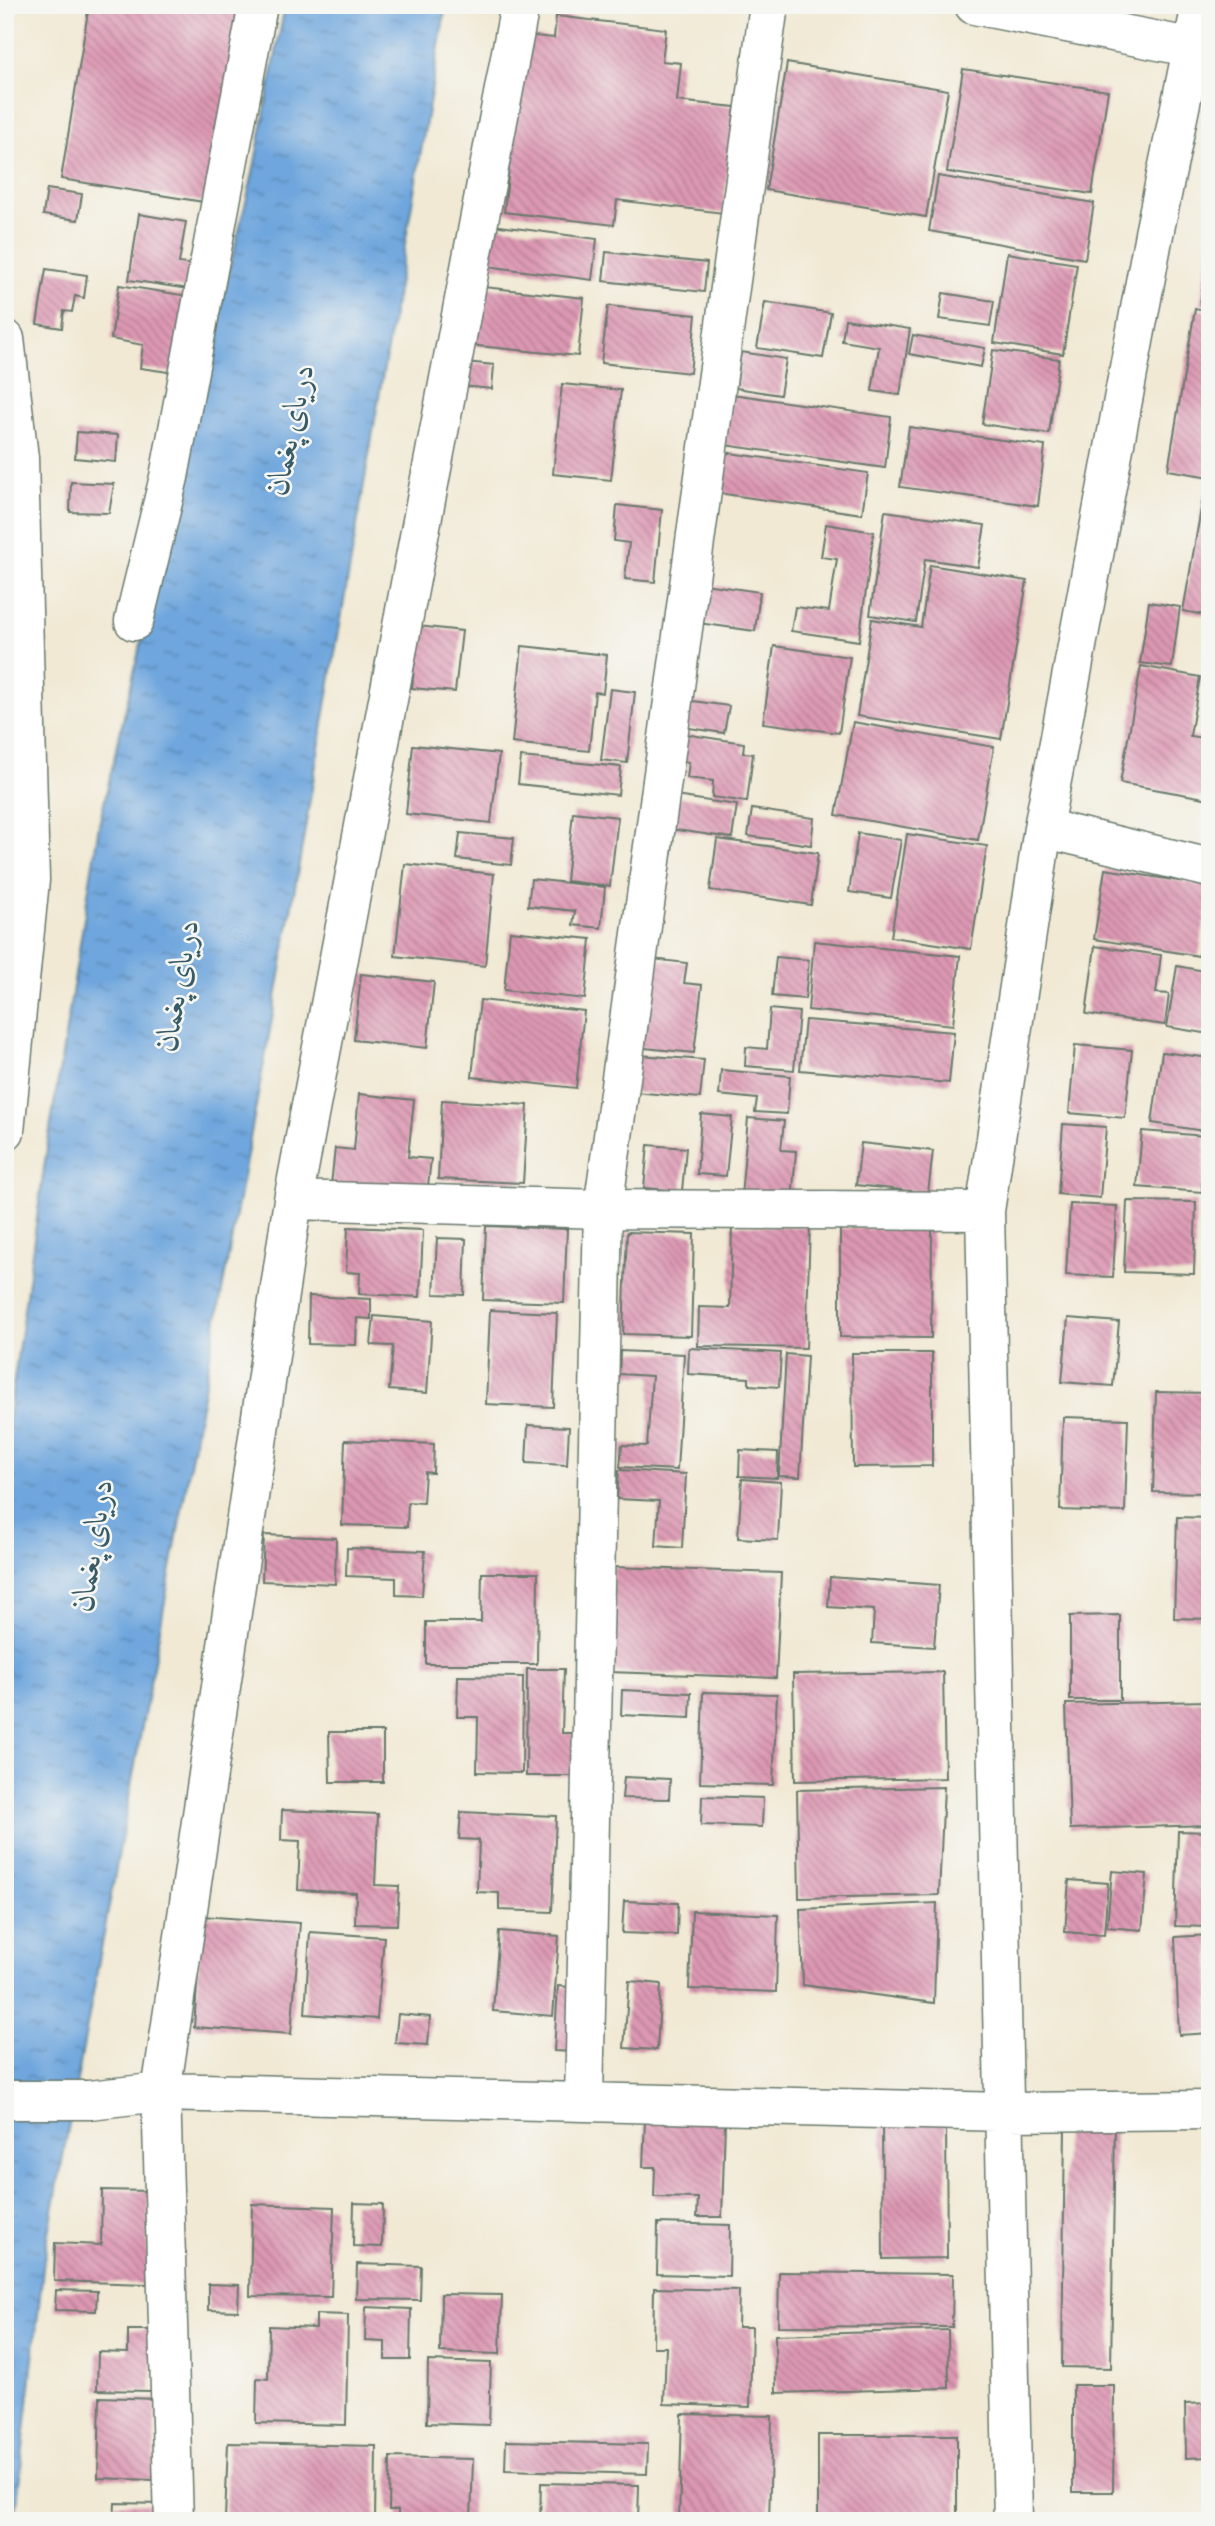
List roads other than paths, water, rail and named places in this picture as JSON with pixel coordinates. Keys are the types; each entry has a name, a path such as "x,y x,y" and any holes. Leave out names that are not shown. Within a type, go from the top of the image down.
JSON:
{"street":[{"path":"134,621 169,477 258,5"},
{"path":"174,2521 161,2092 293,1200 520,5"},
{"path":"584,2101 603,1209 769,5"},
{"path":"974,5 1201,50"},
{"path":"1013,2521 985,1211 1044,828 1154,234 1201,50 1201,5"},
{"path":"5,340 19,458 30,880 5,1131"},
{"path":"1044,828 1210,868"},
{"path":"293,1200 603,1209 985,1211"},
{"path":"5,2100 89,2100 161,2092 1006,2112 1210,2110"}],"water":[{"name":"دریای پغمان","path":"285,5 446,5 279,981 44,2260 15,2521 5,2521 5,1443 45,1161 99,825 183,458 253,173"}]}
